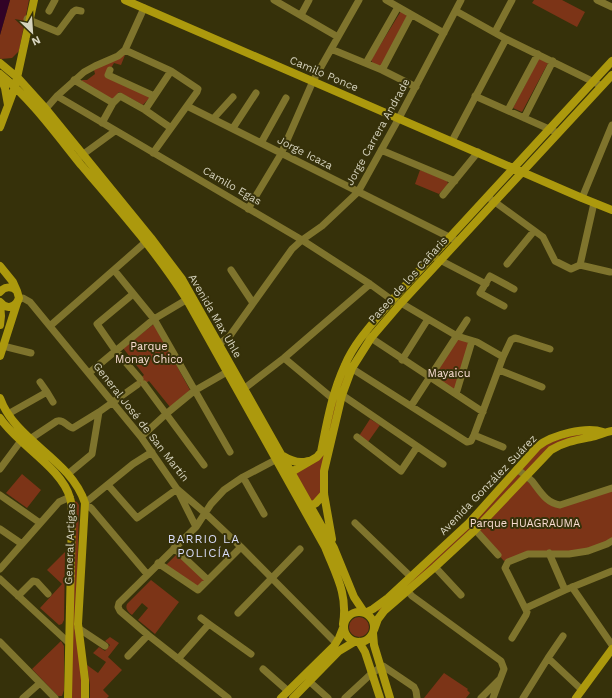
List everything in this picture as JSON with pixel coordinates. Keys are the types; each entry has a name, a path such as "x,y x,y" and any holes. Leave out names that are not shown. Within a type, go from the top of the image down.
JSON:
{"main road":[{"path":"0,127 18,78 34,0"},
{"name":"Camilo Ponce","path":"125,0 612,210"},
{"path":"8,108 1,68 16,64 22,58"},
{"name":"Paseo de los Cañaris","path":"289,474 317,457 321,452 332,398 348,366 368,336 396,302 554,131 612,61"},
{"name":"Avenida Max Uhle","path":"1,68 18,78 43,112 148,240 176,282 189,298 279,458 308,508 334,548 354,597 365,612"},
{"name":"Avenida Max Uhle","path":"1,68 15,87 43,112"},
{"name":"Paseo de los Cañaris","path":"554,131 612,75"},
{"path":"0,266 13,282 19,296 0,356"},
{"path":"0,292 8,287 17,291"},
{"path":"0,302 8,307 13,306 18,301"},
{"path":"0,302 0,325"},
{"name":"Avenida Max Uhle","path":"216,346 227,372 241,391"},
{"name":"Paseo de los Cañaris","path":"334,548 324,494 324,471 348,366"},
{"name":"General Artigas","path":"0,398 8,414 17,425 68,474 85,503 78,628 85,680 84,698"},
{"name":"General Artigas","path":"0,419 20,442 57,475 70,497 72,516 68,698"},
{"name":"Avenida González Suárez","path":"373,631 378,619 404,588 411,577 469,523 538,446 544,441 561,434 596,430 603,432 612,431"},
{"name":"Avenida González Suárez","path":"365,612 382,603 435,568 475,530 545,455 558,446 571,441 597,436 603,432"},
{"path":"279,458 303,463 312,460"},
{"path":"308,508 316,503 324,494"},
{"path":"70,497 85,503"},
{"name":"Avenida Max Uhle","path":"308,508 342,589 345,604 343,626"},
{"path":"281,698 336,643 346,618 355,612 365,612 372,619 374,645 390,698"},
{"path":"343,626 346,636 364,649 380,698"},
{"path":"293,698 339,651 356,642 366,640 373,631"},
{"path":"576,698 612,648"}],"street":[{"path":"49,11 56,0"},
{"path":"274,0 338,37"},
{"path":"301,15 309,0"},
{"path":"248,209 281,154 313,81 359,0"},
{"path":"386,0 444,33"},
{"path":"495,32 512,0"},
{"path":"597,0 612,7"},
{"name":"Jorge Carrera Andrade","path":"216,346 229,337 292,249 322,226 358,192 416,87 460,1"},
{"path":"366,63 398,7"},
{"path":"43,112 74,80 95,66 118,56 125,50 144,8"},
{"path":"29,20 58,32 73,12 76,10 81,11"},
{"path":"456,11 506,39 602,86"},
{"path":"382,70 411,15"},
{"path":"452,141 506,39"},
{"path":"331,49 382,70 416,87"},
{"path":"125,50 171,71 196,88 198,92 153,153"},
{"path":"508,110 538,54"},
{"path":"524,118 553,61"},
{"path":"110,70 108,75 154,96"},
{"path":"145,110 171,71"},
{"path":"74,80 113,103"},
{"path":"233,128 256,93"},
{"name":"Camilo Egas","path":"57,96 302,240 396,302 456,336 477,342 503,357"},
{"path":"102,123 113,103 118,97 122,96 171,128"},
{"path":"475,96 554,131"},
{"path":"213,118 233,97"},
{"path":"261,143 286,98"},
{"name":"Jorge Icaza","path":"187,106 454,240"},
{"path":"582,198 612,125"},
{"path":"80,157 115,131"},
{"path":"381,150 455,181"},
{"path":"443,194 478,152"},
{"path":"491,199 543,238 555,261 571,269 580,265 610,272"},
{"path":"580,265 594,203"},
{"path":"507,264 534,231"},
{"path":"50,326 148,240"},
{"path":"436,258 486,284"},
{"path":"114,270 154,319 230,452"},
{"path":"231,270 254,303"},
{"path":"504,306 480,293 490,276 514,289"},
{"path":"241,391 284,358 370,284"},
{"path":"133,294 97,324 140,383 166,414 204,465"},
{"name":"General José de San Martín","path":"18,301 23,298 30,302 141,437 178,489 205,512 241,547 336,643"},
{"path":"89,373 154,319 189,298"},
{"path":"402,360 428,319"},
{"path":"411,406 467,320"},
{"path":"368,336 402,360 483,412"},
{"path":"348,366 469,442 474,435 509,343 515,338 550,348"},
{"path":"456,394 472,341"},
{"path":"3,346 31,353"},
{"path":"284,358 332,398 342,395 443,464"},
{"path":"499,370 542,387"},
{"path":"141,437 194,391 227,372"},
{"path":"40,382 53,402"},
{"path":"30,439 57,421 62,421 69,428 73,428 99,412 140,383"},
{"path":"8,414 47,392"},
{"path":"68,474 92,454 99,412"},
{"path":"474,435 503,447"},
{"path":"357,437 401,471 417,447"},
{"path":"0,469 20,442"},
{"path":"147,574 92,509 85,503 133,464 152,452"},
{"path":"228,698 148,635 120,611 118,607 119,603 147,574 196,527 205,512 224,490 243,477 279,458"},
{"path":"517,469 531,480 542,495 553,504 560,505 612,488"},
{"path":"243,477 264,514"},
{"path":"108,485 137,518 178,489 196,527"},
{"path":"0,495 40,523"},
{"path":"0,569 59,502 70,497"},
{"path":"356,523 411,577"},
{"path":"469,523 498,556"},
{"path":"0,529 22,544"},
{"path":"512,638 526,615 526,608 505,568 508,562 528,554 569,554 588,551 612,541"},
{"path":"158,563 198,590 241,547"},
{"path":"174,548 208,580"},
{"path":"238,613 300,549"},
{"path":"549,553 565,590"},
{"path":"435,568 461,595"},
{"path":"526,608 612,571"},
{"path":"0,579 69,643"},
{"path":"18,596 33,581 37,582 48,594"},
{"path":"572,587 612,645"},
{"path":"404,588 412,596 498,658 504,669 493,698"},
{"path":"201,618 251,654"},
{"path":"178,659 209,624"},
{"path":"78,628 105,646"},
{"path":"128,656 148,635"},
{"path":"523,698 563,636"},
{"path":"0,642 55,698"},
{"path":"548,658 582,690"},
{"path":"345,698 381,666 385,667 414,687 417,698"},
{"path":"263,669 288,691"},
{"path":"481,698 500,678"},
{"path":"23,698 40,682"},
{"path":"310,682 328,698"}],"green space":[{"path":"10,0 29,0 19,51 12,58 1,59 0,35"},
{"path":"534,0 562,0 585,12 577,27 532,3"},
{"path":"401,11 407,16 381,66 373,64 371,60"},
{"path":"124,55 121,65 114,63 106,77 152,95 143,105 119,92 113,101 82,82 82,80 87,80 95,74 94,70"},
{"path":"539,58 548,63 522,112 513,108"},
{"path":"420,170 447,180 448,184 439,194 415,184"},
{"name":"Parque Monay Chico","path":"154,324 190,390 170,407 149,381 139,387 135,383 144,375 123,348"},
{"name":"Mayaicu","path":"458,339 466,340 469,344 455,392 433,376"},
{"path":"345,364 352,368 322,494 311,505 293,473 318,458"},
{"path":"370,419 380,425 368,442 359,436"},
{"path":"590,430 591,437 558,446 487,518 382,614 375,608 450,542 538,446"},
{"path":"22,474 41,490 27,508 6,493"},
{"name":"Parque HUAGRAUMA","path":"527,481 552,506 612,491 612,540 588,550 515,558 504,561 477,531 512,492"},
{"path":"75,501 79,505 76,630 82,683 82,698 71,698"},
{"path":"65,552 64,620 62,624 59,625 40,608 62,584 47,570"},
{"path":"177,554 206,581 198,588 166,565"},
{"path":"151,580 179,602 155,634 138,620 148,608 142,603 132,615 128,612 126,607 127,604"},
{"path":"359,617 366,620 369,627 366,634 359,637 352,634 349,627 352,620"},
{"path":"110,637 119,643 108,657 122,670 103,690 109,696 107,698 90,698 87,665 98,673 106,662 93,653 99,647 105,651 110,645 105,641"},
{"path":"61,641 64,646 64,690 62,696 58,696 32,669"},
{"path":"444,673 468,689 467,690 470,693 466,698 424,698"}],"shaded area":[{"path":"0,0 10,0 0,35"}],"district":[{"name":"BARRIO LA POLICÍA","path":"204,546"}]}
